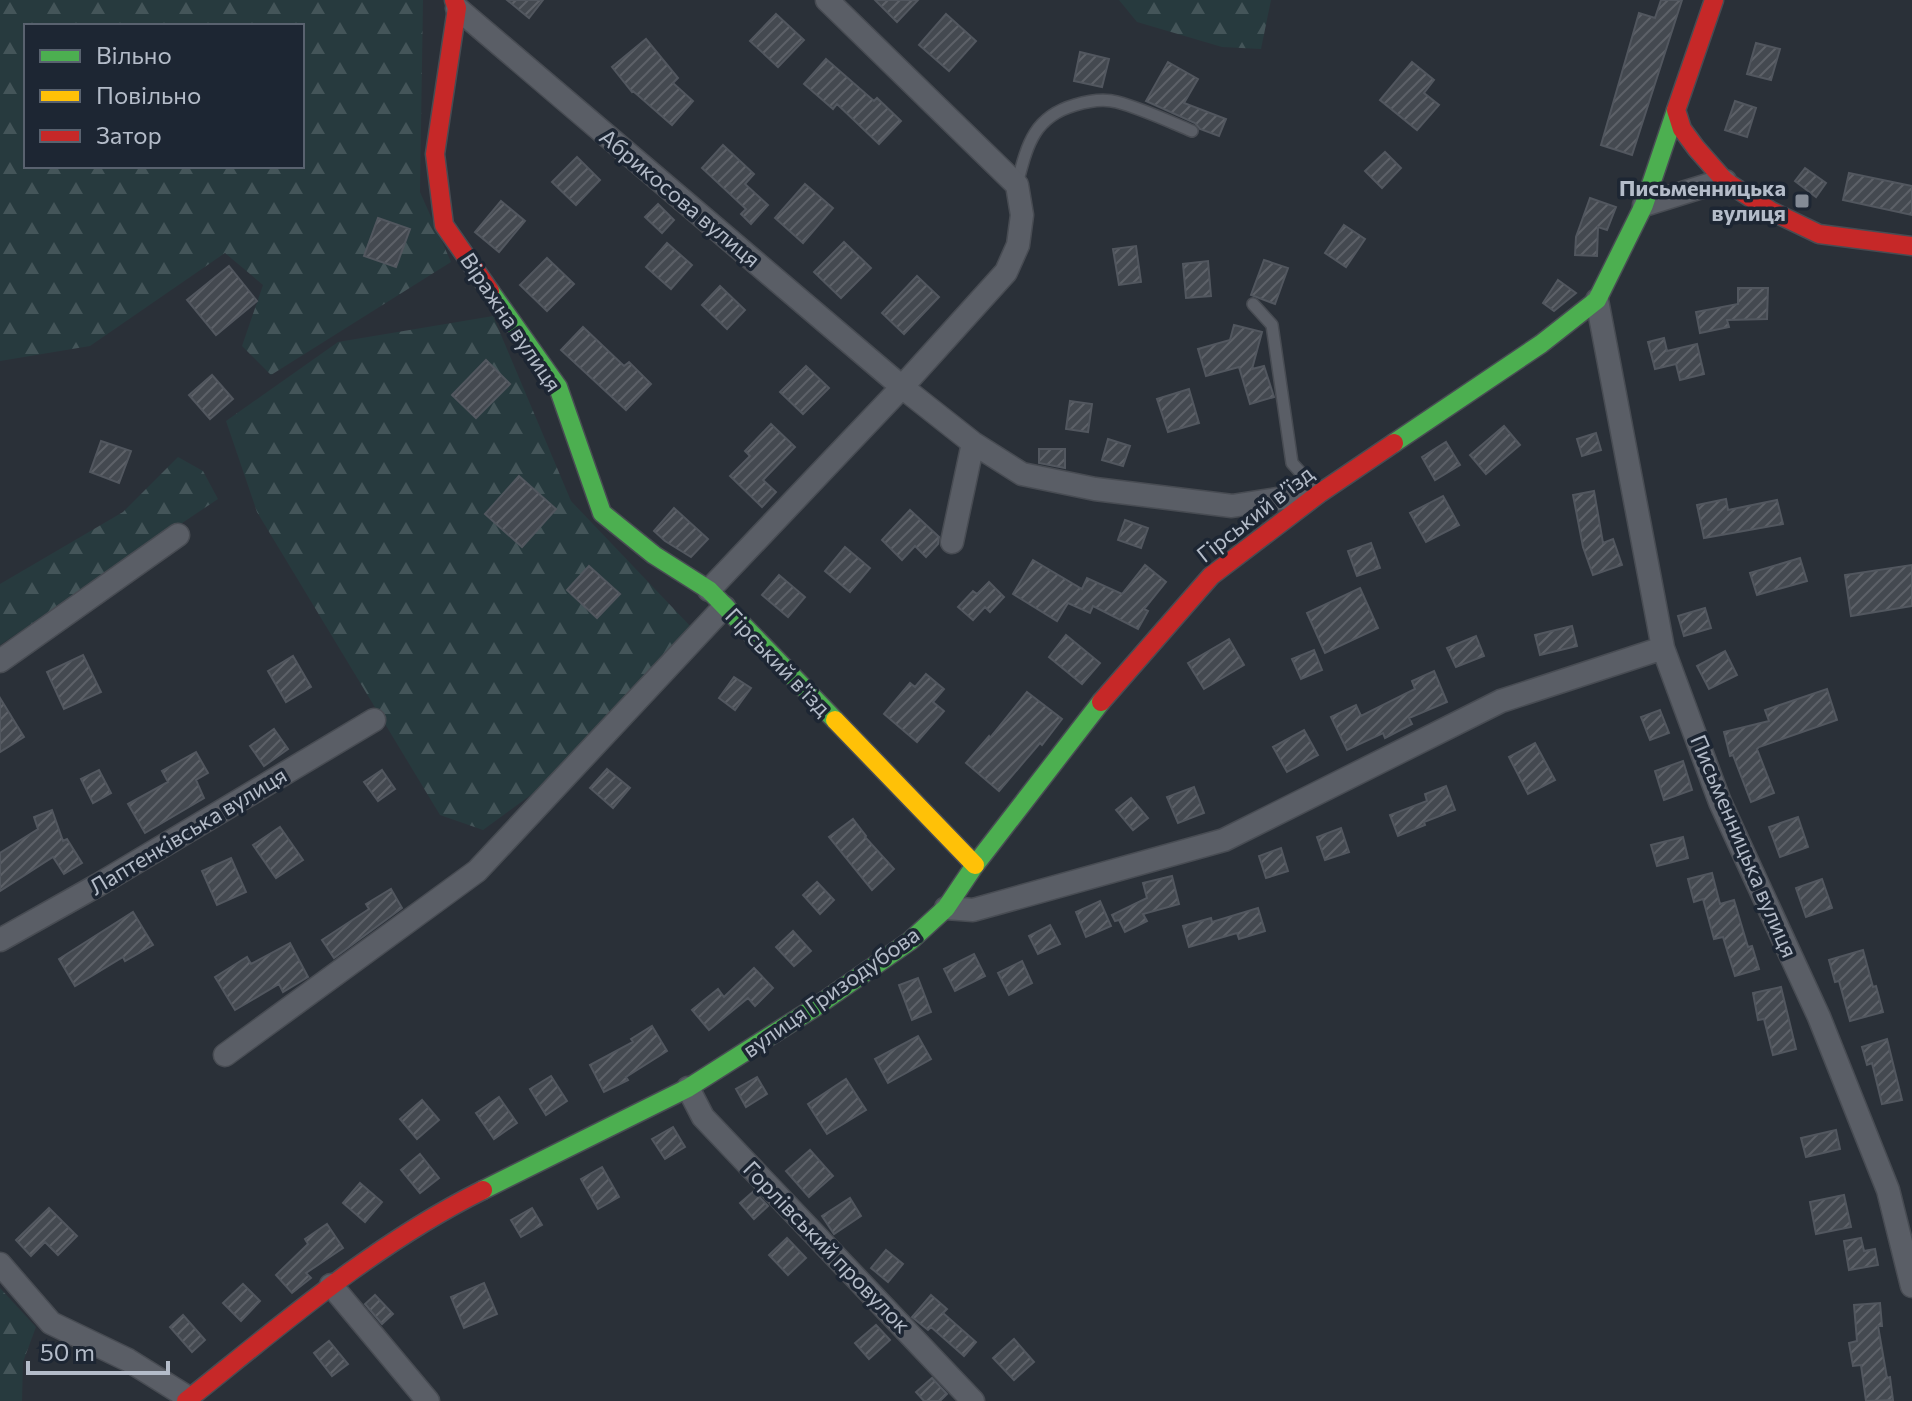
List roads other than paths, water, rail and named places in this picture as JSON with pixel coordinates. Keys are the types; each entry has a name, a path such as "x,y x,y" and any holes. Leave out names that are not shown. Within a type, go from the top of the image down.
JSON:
{"street":[{"path":"827,0 1017,185"},
{"path":"1597,300 1644,205 1714,0"},
{"name":"Абрикосова вулиця","path":"455,4 902,387"},
{"name":"Віражна вулиця","path":"455,4 435,154 444,225 558,387 602,513 654,555 717,598"},
{"path":"1676,110 1682,129 1725,181 1771,211 1819,234 1912,246"},
{"path":"1644,205 1725,181"},
{"name":"Гірський в'їзд","path":"975,865 717,598 1006,272 1018,245 1022,215 1017,185"},
{"name":"Гірський в’їзд","path":"946,908 975,865 1110,690 1211,576 1320,493 1541,344 1597,300"},
{"name":"Письменницька вулиця","path":"1597,300 1663,648 1720,802 1819,1017 1888,1190 1912,1286"},
{"path":"902,387 973,443 1022,474 1095,489 1232,506 1320,493"},
{"path":"952,542 973,443"},
{"path":"0,661 178,535"},
{"path":"225,1055 477,871 717,598"},
{"path":"946,908 973,910 1224,840 1501,701 1663,648"},
{"name":"Лаптенківська вулиця","path":"0,940 374,720"},
{"name":"вулиця Гризодубова","path":"188,1400 331,1285 449,1207 688,1088 814,1008 910,941 946,908"},
{"name":"Горлівський провулок","path":"688,1088 703,1117 973,1401"},
{"path":"0,1264 51,1323 128,1360 188,1400"},
{"path":"331,1285 428,1401"}],"lane":[{"path":"1017,185 1033,135 1049,115 1089,100 1115,101 1192,131"},
{"path":"1253,304 1272,325 1292,463 1320,493"}],"place":[{"name":"Письменницька вулиця","path":"1802,201"}]}
